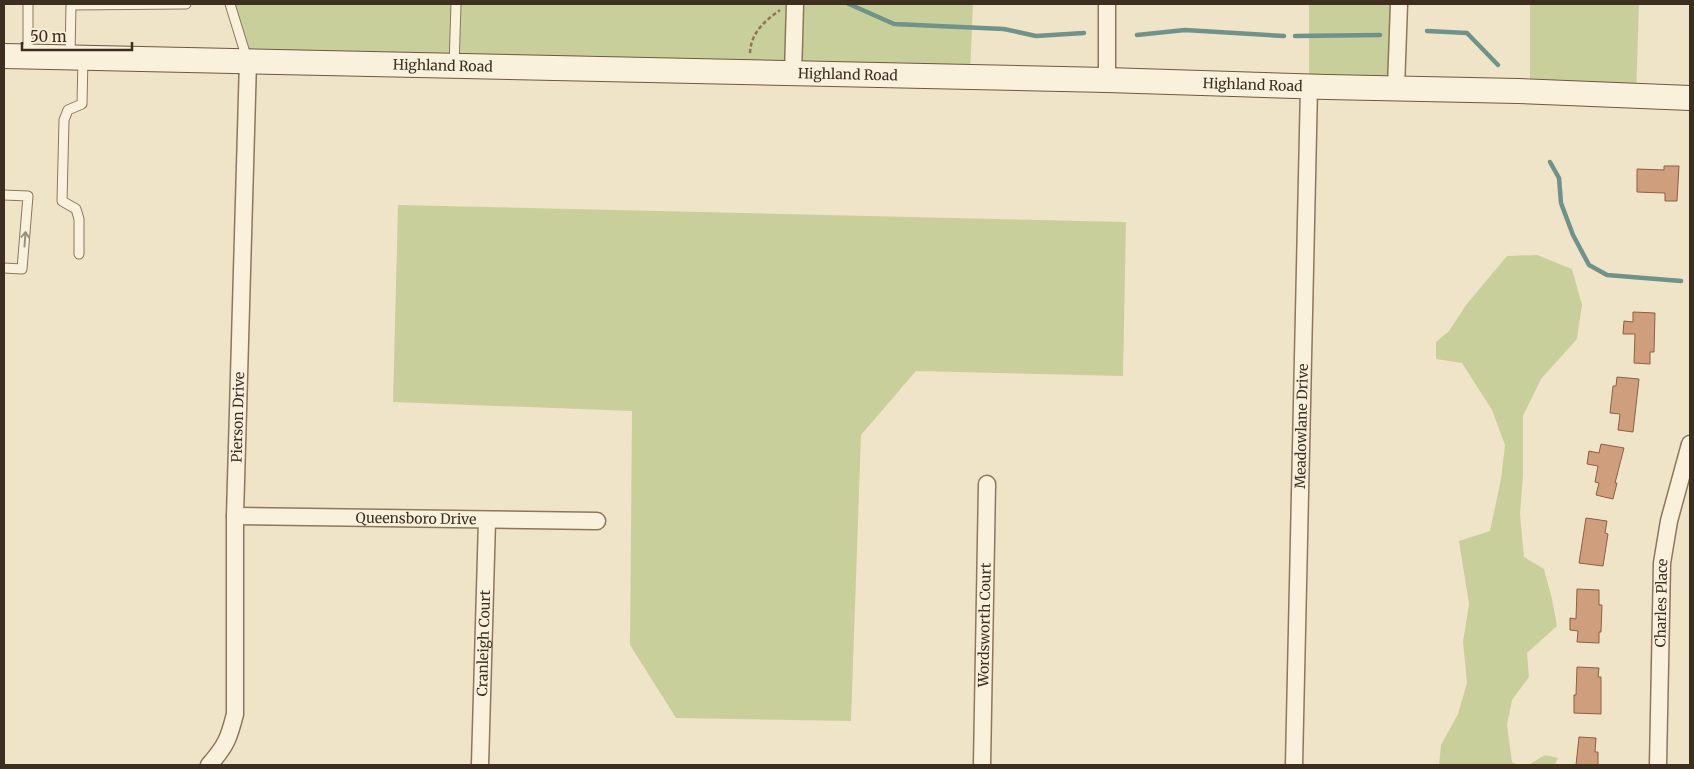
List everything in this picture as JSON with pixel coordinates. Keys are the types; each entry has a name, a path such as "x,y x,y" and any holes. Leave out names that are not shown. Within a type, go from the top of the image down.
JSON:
{"street":[{"path":"793,74 795,4"},
{"path":"1107,4 1107,80"},
{"path":"1396,88 1398,4"},
{"name":"Highland Road","path":"4,56 1107,80 1308,87 1524,91 1690,98"},
{"name":"Pierson Drive","path":"209,765 222,751 228,739 235,714 235,516 248,62"},
{"name":"Meadowlane Drive","path":"1294,765 1308,87"},
{"name":"Charles Place","path":"1658,765 1662,563 1668,521 1690,444"},
{"name":"Wordsworth Court","path":"982,765 987,484"},
{"name":"Queensboro Drive","path":"235,516 598,521"},
{"name":"Cranleigh Court","path":"480,765 487,520"}],"lane":[{"path":"28,4 28,56"},
{"path":"79,254 79,219 76,209 62,201 64,120 68,110 82,104 71,4 186,4"},
{"path":"230,4 248,62"},
{"path":"454,66 456,4"},
{"path":"4,195 28,196 22,269 4,268"}],"path":[{"path":"750,61 750,47 756,34 763,22 780,10 782,4"}],"green space":[{"path":"230,4 973,4 970,77 248,61"},
{"path":"1309,4 1399,4 1396,88 1309,87"},
{"path":"1530,4 1639,4 1636,96 1530,91"},
{"path":"398,205 1126,222 1123,376 916,371 861,435 851,721 676,718 630,645 632,411 393,402"},
{"path":"1537,255 1572,269 1582,305 1577,339 1541,379 1523,416 1523,476 1520,514 1524,557 1544,569 1557,626 1527,653 1529,677 1512,700 1507,725 1512,762 1518,765 1439,765 1441,745 1458,714 1467,683 1463,642 1469,604 1459,541 1490,531 1501,479 1505,445 1492,410 1462,363 1436,359 1436,342 1449,331 1466,305 1507,256"},
{"path":"1545,755 1558,758 1555,765 1528,765"}],"building":[{"path":"1664,166 1679,166 1677,201 1665,201 1665,193 1637,192 1637,169 1664,170"},
{"path":"1633,312 1655,313 1654,352 1650,352 1650,364 1634,363 1635,334 1623,334 1624,321 1633,322"},
{"path":"1617,377 1639,379 1633,432 1618,430 1620,414 1610,413 1613,386 1616,386"},
{"path":"1601,444 1624,448 1613,499 1596,495 1599,483 1595,482 1598,466 1587,464 1589,451 1599,453"},
{"path":"1586,518 1607,521 1605,533 1608,534 1603,566 1579,563"},
{"path":"1577,589 1599,590 1599,605 1602,605 1599,643 1577,642 1578,631 1570,630 1570,618 1576,619"},
{"path":"1577,667 1599,668 1598,677 1601,677 1601,714 1574,713"},
{"path":"1579,737 1596,738 1595,752 1598,752 1598,765 1576,765"}],"waterway":[{"path":"849,4 894,24 1004,29 1036,36 1084,33"},
{"path":"1137,35 1185,30 1284,36"},
{"path":"1427,31 1467,33 1498,65"},
{"path":"1295,36 1380,35"},
{"path":"1550,162 1559,178 1561,203 1573,235 1589,265 1607,275 1681,281"}]}
